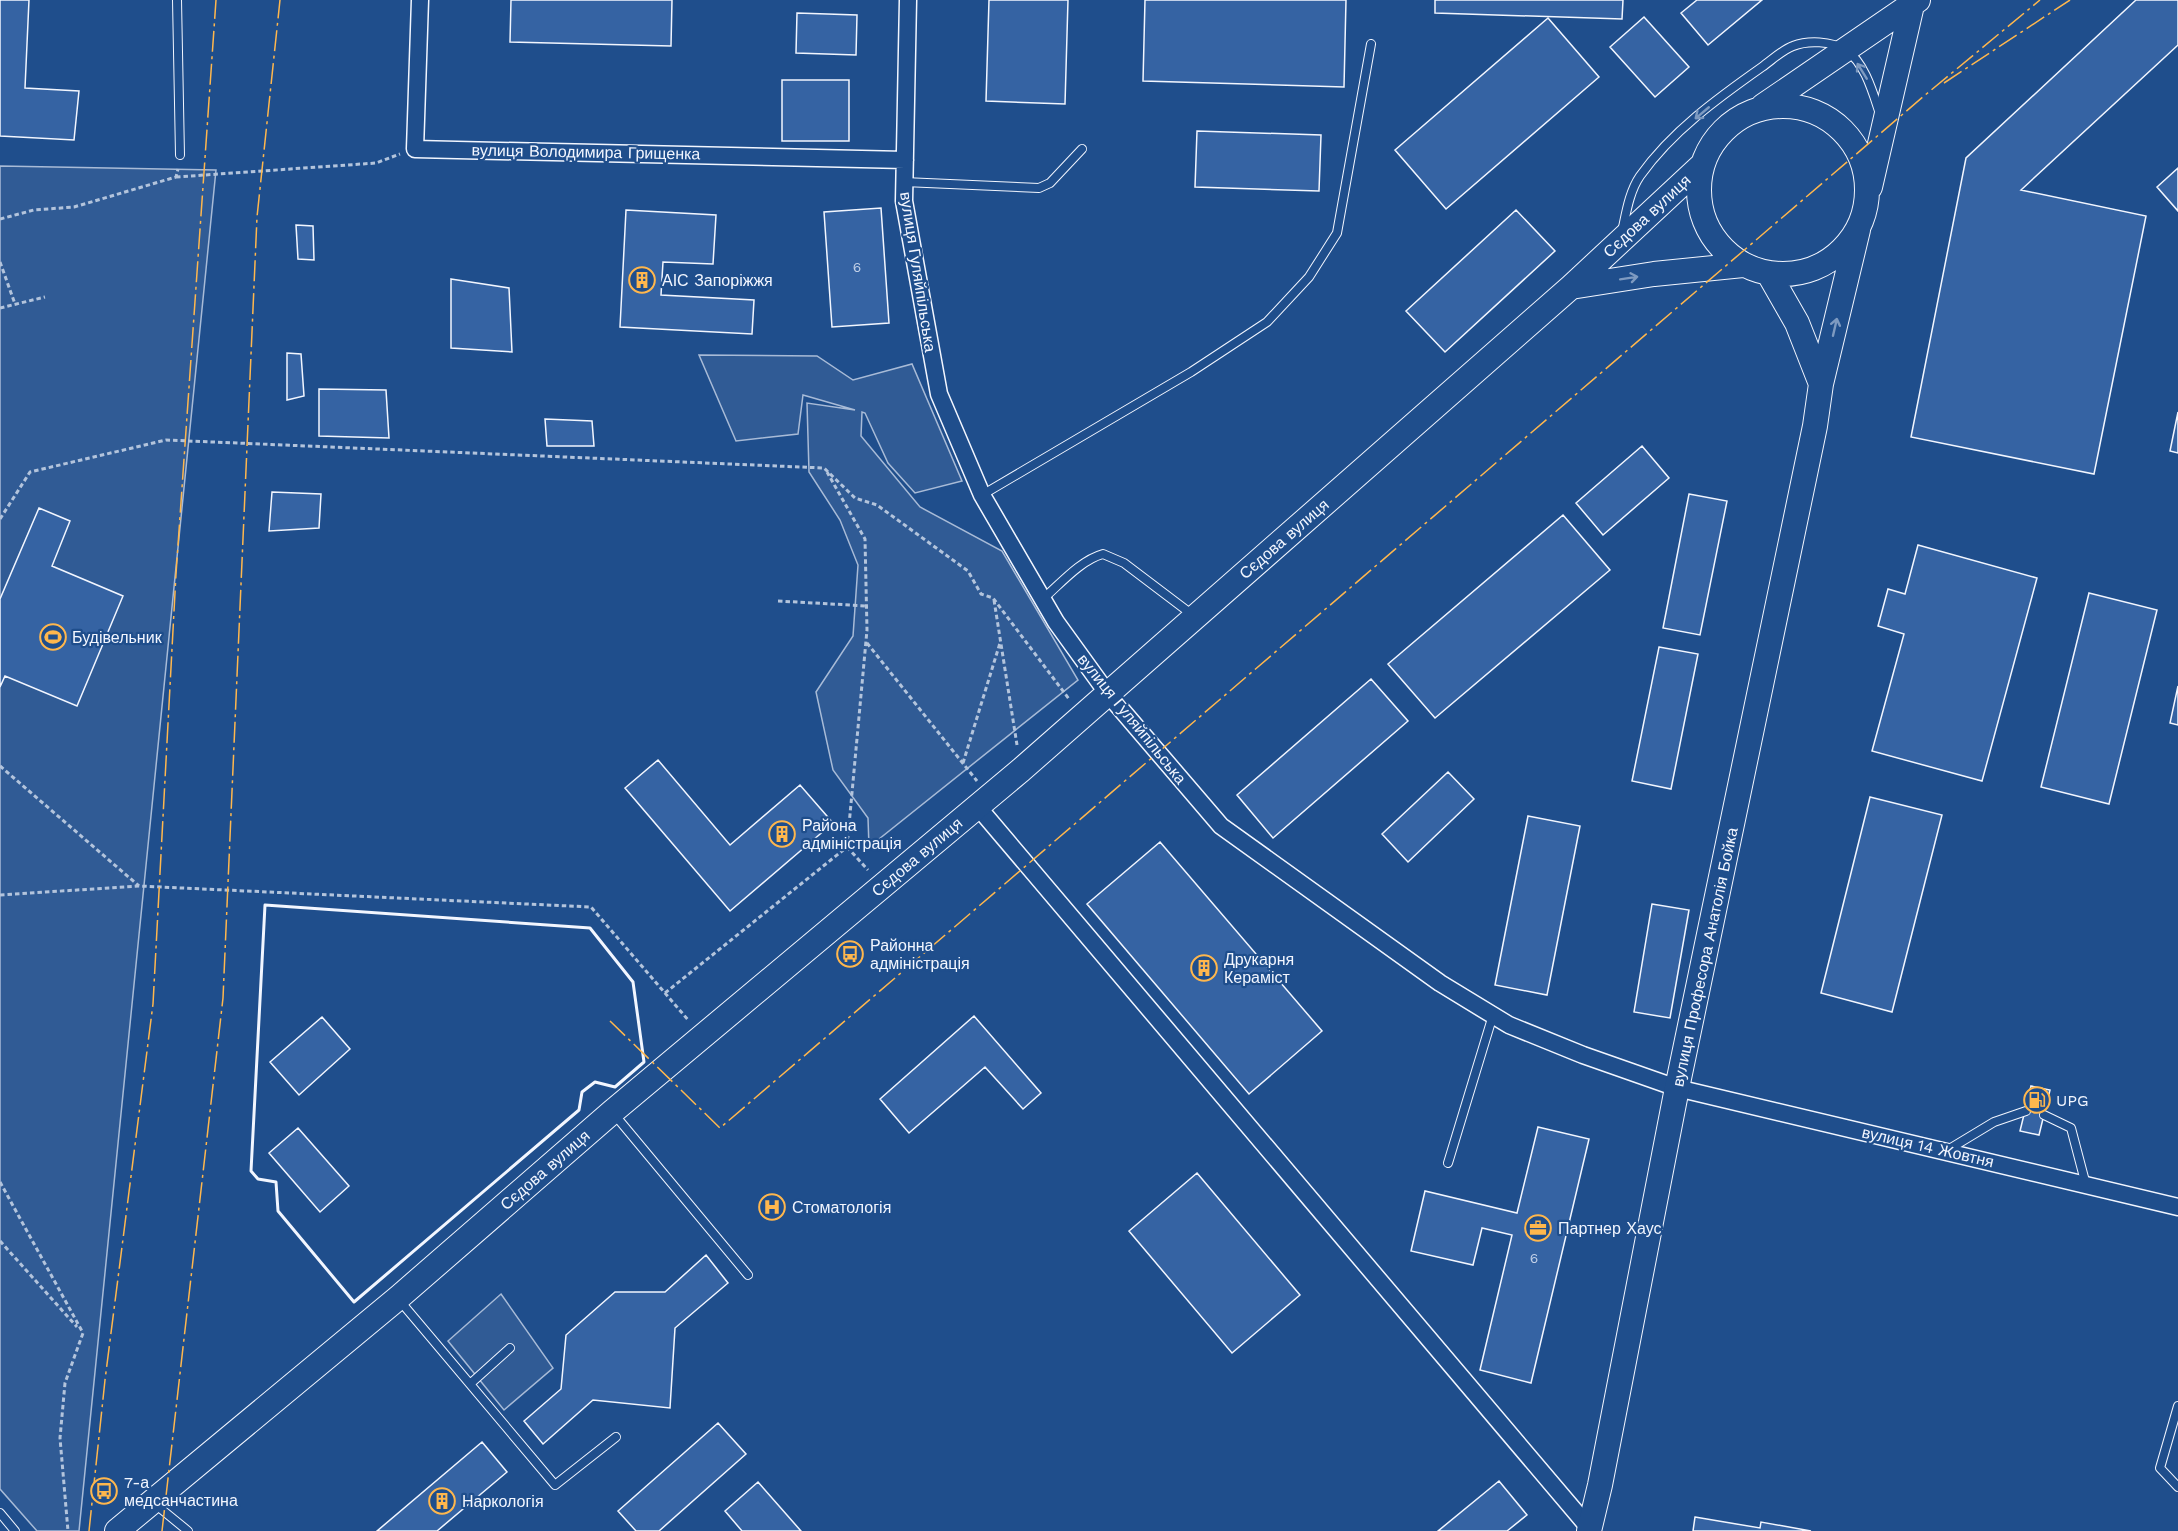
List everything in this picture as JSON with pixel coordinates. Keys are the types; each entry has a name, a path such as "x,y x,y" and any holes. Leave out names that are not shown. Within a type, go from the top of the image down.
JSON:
{"main road":[{"path":"1915,2 1858,230 1842,251 1820,266 1795,274 1768,274 1743,265 1720,248 1705,223 1698,195 1701,166 1714,140 1735,120 1761,108 1915,2"},
{"path":"1761,108 1790,105 1818,113 1842,129 1859,153 1867,178 1866,205"},
{"name":"Сєдова вулиця","path":"117,1531 398,1298 612,1112 984,802 1571,287 1701,166"},
{"name":"вулиця Професора Анатолія Бойка","path":"1589,1530 1600,1485 1677,1088 1815,426 1821,384 1858,230"},
{"path":"1571,287 1654,274 1743,265"},
{"path":"1768,274 1797,323 1821,384"}],"street":[{"path":"415,148 420,0"},
{"name":"вулиця Гуляйпільська","path":"908,0 904,201 939,394 982,495 1056,622 1108,694 1221,826 1440,982 1509,1025 1583,1056 1677,1088"},
{"name":"вулиця Володимира Грищенка","path":"415,148 904,160"},
{"path":"984,802 1589,1530"},
{"name":"вулиця 14 Жовтня","path":"1677,1088 2178,1207"}],"lane":[{"path":"177,0 180,155"},
{"path":"1620,242 1628,204 1639,178 1670,139 1728,91 1792,46 1820,41 1846,50 1868,79 1885,125"},
{"path":"982,495 1191,372 1267,322 1310,277 1337,233 1371,44"},
{"path":"904,182 1039,188 1050,183 1082,149"},
{"path":"1044,598 1094,556 1103,554 1124,563 1196,617"},
{"path":"1448,1163 1492,1015"},
{"path":"1945,1152 1994,1122 2026,1111"},
{"path":"612,1112 748,1275"},
{"path":"2044,1114 2071,1128 2086,1185"},
{"path":"398,1298 555,1485 616,1437"},
{"path":"470,1384 510,1348"},
{"path":"2178,1406 2160,1468 2178,1487"},
{"path":"152,1502 188,1531"},
{"path":"0,1513 15,1531"}],"path":[{"path":"0,219 34,210 74,207 176,177 376,163 415,148"},
{"path":"176,177 180,155"},
{"path":"0,262 15,304"},
{"path":"0,308 45,297"},
{"path":"0,519 30,472 166,440 824,468 855,498 877,505 968,571 981,594 993,598 1083,716"},
{"path":"664,993 847,847 866,642 865,539 824,468"},
{"path":"993,598 1021,770"},
{"path":"777,601 867,606"},
{"path":"866,642 963,763 984,802"},
{"path":"963,763 1000,642"},
{"path":"0,766 139,886"},
{"path":"847,847 882,886"},
{"path":"0,895 139,886 591,907 702,1037"},
{"path":"0,1182 83,1333 65,1383 60,1438 68,1531"},
{"path":"0,1241 83,1333"}],"shaded area":[{"path":"0,166 216,170 79,1531 37,1531 0,1489"},
{"path":"699,355 817,356 853,380 912,364 962,481 915,493 888,463 865,413 862,412 861,436 920,507 1002,551 1078,680 869,847 868,818 833,770 816,692 853,636 858,565 840,520 809,472 807,403 855,410 803,395 798,434 736,441"},
{"path":"501,1294 553,1368 504,1410 448,1341"}],"building":[{"path":"0,0 29,0 25,88 79,91 74,140 0,136"},
{"path":"511,0 672,0 671,46 510,42"},
{"path":"989,0 1068,0 1065,104 986,101"},
{"path":"1145,0 1346,0 1344,87 1143,81"},
{"path":"1435,0 1623,0 1622,19 1435,13"},
{"path":"1697,0 1762,0 1708,45 1681,13"},
{"path":"2136,0 2178,0 2178,45 2021,190 2146,216 2094,474 1911,437 1966,158"},
{"path":"797,13 857,15 856,55 796,53"},
{"path":"1644,17 1689,67 1655,97 1610,47"},
{"path":"1548,18 1599,77 1446,209 1395,150"},
{"path":"782,80 849,80 849,141 782,141"},
{"path":"1197,131 1321,135 1319,191 1195,187"},
{"path":"2178,168 2178,211 2157,187"},
{"path":"881,208 889,323 832,327 824,212"},
{"name":"АІС Запоріжжя","path":"626,210 716,215 713,264 663,262 661,295 754,300 752,334 620,327"},
{"path":"1516,210 1555,251 1445,352 1406,311"},
{"path":"296,225 313,226 314,260 298,259"},
{"path":"451,279 509,288 512,352 451,348"},
{"path":"287,353 301,354 304,396 287,400"},
{"path":"319,389 386,390 389,438 319,436"},
{"path":"2178,412 2178,453 2170,451"},
{"path":"545,419 592,421 594,446 547,446"},
{"path":"1642,446 1669,478 1603,535 1576,503"},
{"path":"272,492 321,494 319,528 269,531"},
{"path":"1689,494 1727,501 1700,635 1663,628"},
{"name":"Будівельник","path":"39,508 70,521 52,566 123,596 77,706 5,676 0,687 0,599"},
{"path":"1563,515 1610,570 1435,718 1388,664"},
{"path":"1918,545 2037,578 1982,781 1872,751 1904,634 1878,626 1888,589 1905,594"},
{"path":"2089,593 2157,610 2109,804 2041,787"},
{"path":"1659,647 1698,654 1671,789 1632,781"},
{"path":"1371,679 1408,721 1273,838 1237,795"},
{"path":"2178,686 2178,725 2170,723"},
{"name":"Района адміністрація","path":"658,760 730,845 800,785 833,823 730,911 625,788"},
{"path":"1448,772 1474,799 1408,862 1382,834"},
{"path":"1870,797 1942,815 1892,1012 1821,993"},
{"path":"1528,816 1580,826 1547,995 1495,985"},
{"name":"Друкарня Кераміст","path":"1160,842 1322,1031 1249,1094 1087,904"},
{"path":"1652,904 1689,910 1670,1018 1634,1012"},
{"path":"974,1016 1041,1093 1023,1109 985,1067 909,1133 880,1099"},
{"path":"322,1017 350,1049 299,1095 270,1062"},
{"name":"UPG","path":"2031,1086 2050,1090 2039,1135 2020,1131"},
{"path":"1538,1127 1589,1139 1531,1383 1480,1370 1512,1235 1482,1228 1473,1265 1411,1251 1425,1191 1517,1213"},
{"path":"298,1128 349,1186 320,1212 269,1153"},
{"path":"1197,1173 1300,1295 1232,1353 1129,1231"},
{"path":"706,1255 728,1283 675,1328 670,1408 593,1400 543,1444 524,1421 561,1389 566,1335 615,1292 665,1292"},
{"path":"718,1423 746,1454 659,1531 636,1531 618,1511"},
{"name":"Наркологія","path":"482,1442 507,1472 437,1531 377,1531"},
{"path":"1499,1481 1527,1515 1507,1531 1438,1531"},
{"path":"758,1482 801,1531 742,1531 725,1511"},
{"path":"1695,1517 1760,1528 1761,1522 1811,1531 1693,1531"}],"wall":[{"path":"265,905 590,928 633,982 644,1062 615,1087 595,1082 582,1092 579,1110 354,1302 278,1211 276,1182 258,1179 251,1171 265,905"}],"power":[{"path":"89,1531 105,1380 153,1004 176,574 216,0"},
{"path":"162,1531 223,998 257,217 280,0"},
{"path":"610,1021 720,1128 1924,96 2040,0"},
{"path":"1944,83 2070,0"}],"place":[{"name":"АІС Запоріжжя","path":"642,280"},
{"name":"Будівельник","path":"53,637"},
{"name":"Района адміністрація","path":"782,834"},
{"name":"Районна адміністрація","path":"850,954"},
{"name":"Друкарня Кераміст","path":"1204,968"},
{"name":"UPG","path":"2037,1100"},
{"name":"Стоматологія","path":"772,1207"},
{"name":"Партнер Хаус","path":"1538,1228"},
{"name":"7-а медсанчастина","path":"104,1491"},
{"name":"Наркологія","path":"442,1501"}]}
